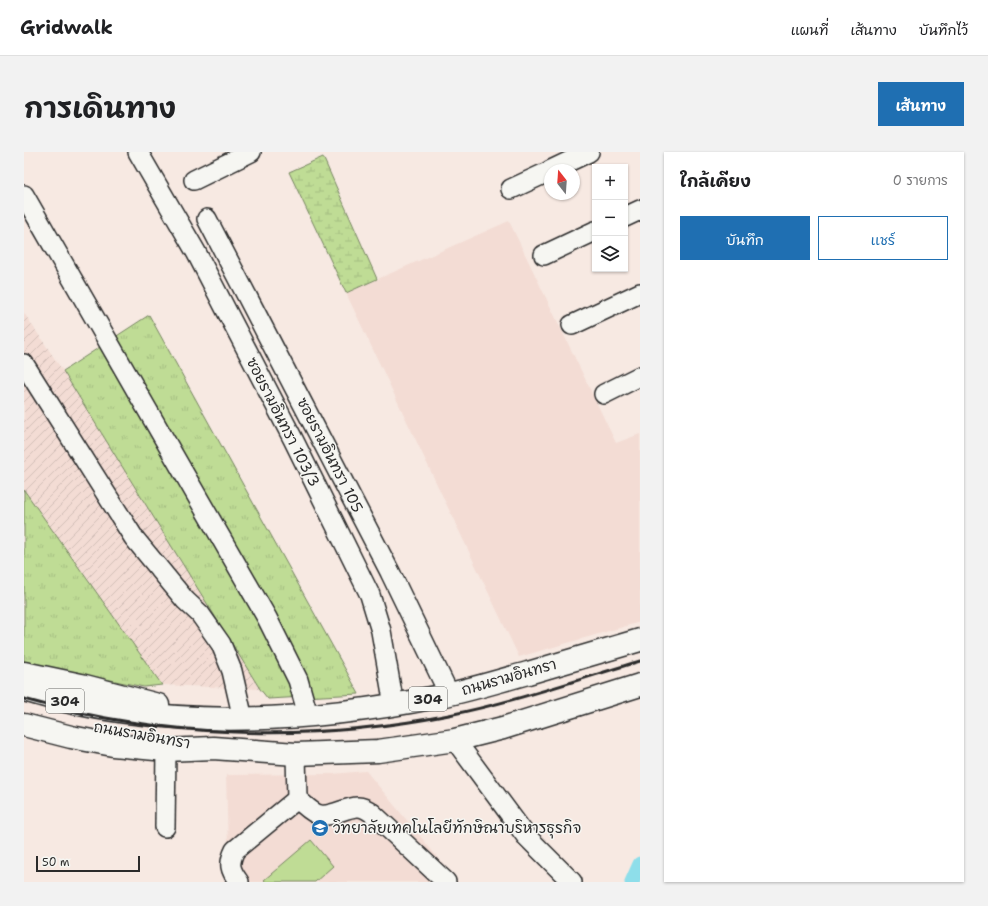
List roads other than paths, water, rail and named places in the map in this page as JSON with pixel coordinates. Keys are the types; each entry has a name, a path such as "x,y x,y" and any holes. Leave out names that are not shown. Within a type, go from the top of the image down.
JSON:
{"highway":[{"name":"ถนนรามอินทรา","path":"24,711 103,719 243,719 308,715 394,705 449,694 640,640"},
{"name":"ถนนรามอินทรา","path":"24,673 81,685 209,718"},
{"name":"ถนนรามอินทรา","path":"24,725 71,737 113,744 166,750 213,748 296,754 378,751 456,740 503,728 640,685"},
{"name":"ถนนรามอินทรา","path":"24,690 63,701 103,719 213,748"}],"street":[{"name":"ซอยรามอินทรา 103/3","path":"138,152 199,259 293,439 370,595 381,631 394,705"},
{"path":"194,180 251,152"},
{"path":"564,164 589,152"},
{"path":"511,190 544,174"},
{"path":"24,196 267,618 298,680 308,715"},
{"path":"628,216 640,210"},
{"name":"ซอยรามอินทรา 105","path":"207,219 386,565 449,694"},
{"path":"544,255 592,232"},
{"path":"572,325 640,293"},
{"path":"24,364 134,538 185,600 200,614 222,644 232,671 243,719"},
{"path":"604,394 640,376"},
{"path":"456,740 526,836 572,882"},
{"path":"165,827 166,750"},
{"path":"296,754 297,798 313,812 320,815 329,815 357,807 364,808 372,812 446,882"},
{"path":"239,882 233,874 230,866 231,858 235,850 297,798"}],"waterway":[{"path":"632,882 640,864"}],"railway":[{"path":"24,699 76,712 129,722 182,729 289,733 343,730 396,724 473,710 640,661"}],"place":[{"name":"วิทยาลัยเทคโนโลยีทักษิณาบริหารธุรกิจ","path":"320,828"}]}
